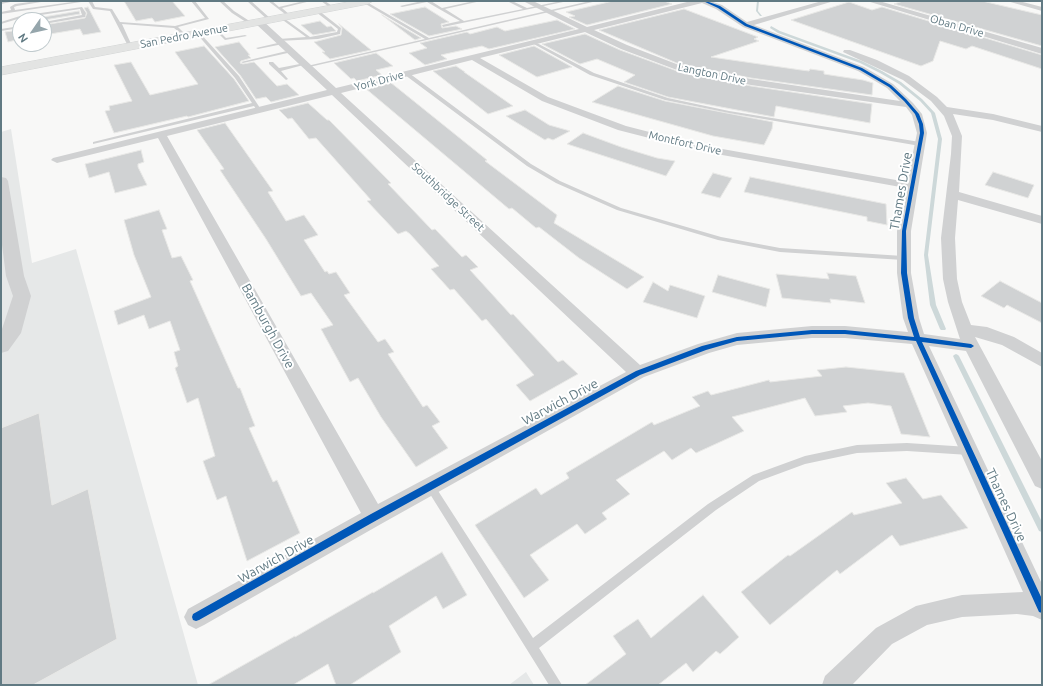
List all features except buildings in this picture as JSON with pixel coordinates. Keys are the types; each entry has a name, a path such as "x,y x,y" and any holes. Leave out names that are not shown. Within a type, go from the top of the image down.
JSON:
{"main road":[{"name":"San Pedro Avenue","path":"1,71 260,22 283,14 317,11 366,1"}],"street":[{"name":"York Drive","path":"57,160 162,134 257,108 335,92 700,1"},
{"name":"Thames Drive","path":"704,1 760,20 886,68 916,85 948,115 957,136 957,154 948,238 950,279 964,329 971,346 1042,480"},
{"path":"746,24 830,1"},
{"name":"Oban Drive","path":"871,1 1042,51"},
{"path":"1011,1 1042,9"},
{"name":"Langton Drive","path":"526,5 539,7 624,47 661,61 716,76 910,105"},
{"name":"Thames Drive","path":"719,7 746,24 861,69 890,86 910,105 917,114 921,124 920,144 904,232 903,258 906,292 918,339 1041,607"},
{"name":"Southbridge Street","path":"260,22 638,373"},
{"name":"Montfort Drive","path":"472,57 545,99 622,128 700,148 912,186"},
{"path":"944,110 993,117 1042,129"},
{"name":"Bamburgh Drive","path":"162,134 374,517"},
{"path":"1,181 10,265 22,296 11,333 1,346"},
{"path":"952,194 1042,220"},
{"path":"964,329 987,333 1008,341 1042,361"},
{"name":"Warwich Drive","path":"196,617 430,486 638,373 704,348 737,339 776,334 845,332 971,346"},
{"path":"834,685 884,636 924,614 962,606 1017,604 1041,607"}],"lane":[{"path":"1,3 13,1"},
{"path":"13,11 12,7 16,5 45,1"},
{"path":"1,13 79,1 84,16 52,22"},
{"path":"90,1 94,8 111,10 130,46"},
{"path":"119,23 175,27 207,19 193,1"},
{"path":"221,1 232,12 260,22"},
{"path":"249,1 260,22"},
{"path":"270,1 309,38"},
{"path":"283,14 308,1"},
{"path":"323,1 333,8"},
{"path":"366,1 428,39"},
{"path":"402,6 428,1 464,22"},
{"path":"441,8 479,1"},
{"path":"509,1 526,5"},
{"path":"553,1 558,3"},
{"path":"539,7 566,1"},
{"path":"278,70 428,39 595,1"},
{"path":"443,26 464,22 526,5"},
{"path":"1,22 20,17 81,8"},
{"path":"243,62 284,45 309,38 339,33 340,28 317,11"},
{"path":"175,27 185,36"},
{"path":"1,30 12,28"},
{"path":"217,30 225,39 245,36"},
{"path":"95,142 257,108 237,78 198,33"},
{"path":"533,42 592,74 667,98 736,114 920,144"},
{"path":"258,48 284,45"},
{"path":"270,63 286,79"},
{"path":"407,74 529,165 558,182 619,209 720,239 780,250 903,258"},
{"path":"531,647 712,507 756,478 805,460 857,449 907,447 969,451"},
{"path":"430,486 556,685"}],"shaded area":[{"path":"11,129 32,263 76,249 198,685 1,685 1,132"},
{"path":"526,672 534,685 509,685"}],"waterway":[{"path":"758,1 757,11 761,15"},
{"path":"771,27 779,32 861,62 881,72 900,83 921,100 933,113 940,139 926,255 933,305 943,329"},
{"path":"956,356 1042,529"}],"cycle path":[{"path":"704,1 719,7 746,25 861,69 890,86 917,114 921,124 922,133 904,231 904,273 911,318 918,339 1042,609"},
{"path":"196,617 374,517 638,373 704,348 737,339 812,332 845,332 971,346"}]}
